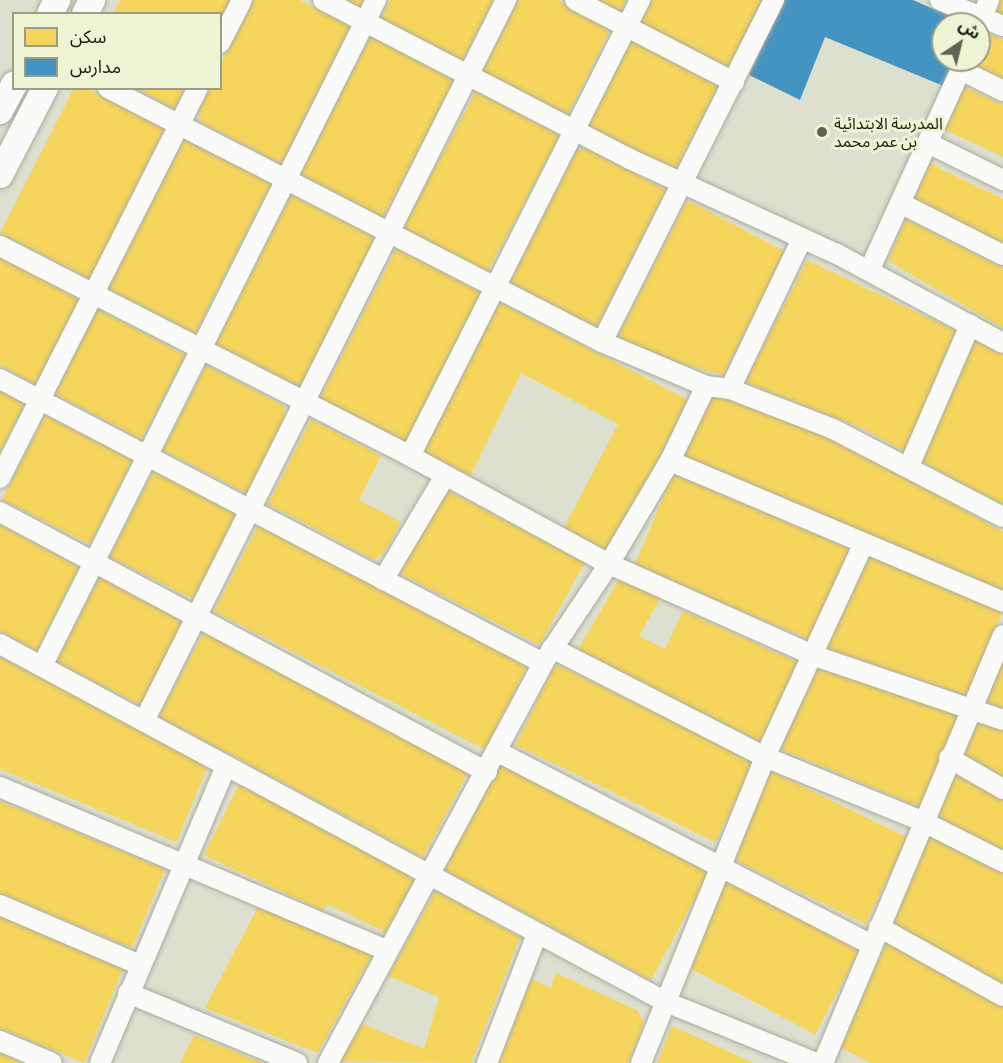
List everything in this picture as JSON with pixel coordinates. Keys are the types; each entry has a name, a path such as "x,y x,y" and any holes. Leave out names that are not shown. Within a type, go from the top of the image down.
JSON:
{"street":[{"path":"222,40 242,0"},
{"path":"323,0 469,77 681,183 869,271 1003,343"},
{"path":"42,666 376,0"},
{"path":"144,721 200,616 506,0"},
{"path":"575,0 734,82"},
{"path":"410,456 640,0"},
{"path":"602,342 774,0"},
{"path":"940,0 975,12"},
{"path":"869,271 960,72"},
{"path":"974,72 1003,91"},
{"path":"0,111 12,89"},
{"path":"0,175 44,90"},
{"path":"112,90 602,342 706,386 730,389 833,429 909,466 1003,517"},
{"path":"0,478 197,90"},
{"path":"928,143 1003,180"},
{"path":"900,203 1003,255"},
{"path":"730,389 802,239"},
{"path":"0,246 410,456 609,564 812,655 972,706 1003,720"},
{"path":"909,466 970,325"},
{"path":"0,379 383,580 765,756 922,821 1003,862"},
{"path":"328,1063 498,752 548,655 609,564 670,461 706,386"},
{"path":"670,461 863,545 1003,602"},
{"path":"383,580 446,476"},
{"path":"0,512 200,616 487,772"},
{"path":"641,1063 765,756 863,545"},
{"path":"823,1063 922,821 1003,635"},
{"path":"0,644 666,1002 816,1063"},
{"path":"498,752 721,866 1003,996"},
{"path":"949,758 1003,789"},
{"path":"100,1063 183,862 226,766"},
{"path":"0,786 388,951"},
{"path":"0,905 140,964"},
{"path":"487,1063 537,934"},
{"path":"128,993 297,1063"},
{"path":"0,1041 52,1063"}],"building: سكن":[{"path":"120,0 231,0 222,16 222,12 114,12"},
{"path":"253,0 300,0 350,26 281,164 199,121 199,109 208,90 222,90 222,61"},
{"path":"343,0 364,0 360,9"},
{"path":"390,0 493,0 462,61 380,19"},
{"path":"519,0 557,0 611,28 567,116 482,72"},
{"path":"593,0 626,0 619,14"},
{"path":"652,0 762,0 727,70 639,24"},
{"path":"997,0 1003,0 1003,15 992,10"},
{"path":"991,35 1003,40 1003,79 989,72 991,72"},
{"path":"371,36 455,81 382,217 298,173"},
{"path":"632,39 719,83 675,171 588,126"},
{"path":"961,85 1003,105 1003,157 943,129"},
{"path":"73,90 90,90 164,129 90,279 0,233"},
{"path":"140,90 184,90 174,109"},
{"path":"476,91 560,136 487,272 403,228"},
{"path":"184,139 271,183 195,333 108,289"},
{"path":"577,149 589,149 666,190 596,327 509,282"},
{"path":"929,163 1003,199 1003,252 910,209"},
{"path":"291,195 377,239 301,387 215,344"},
{"path":"687,200 786,252 723,375 677,363 617,338"},
{"path":"906,219 1003,268 1003,328 888,261"},
{"path":"396,249 482,293 405,442 320,399"},
{"path":"0,258 79,299 35,384 0,365"},
{"path":"807,260 960,333 907,453 862,428 745,382"},
{"path":"499,302 688,400 610,553 564,528 618,424 521,373 470,476 423,452"},
{"path":"98,309 185,355 141,439 53,393"},
{"path":"972,338 1003,355 1003,506 919,460"},
{"path":"206,365 284,406 285,420 248,494 163,450"},
{"path":"0,391 25,404 0,452"},
{"path":"713,394 850,446 1003,532 1003,594 680,459"},
{"path":"45,415 133,460 90,545 2,500"},
{"path":"311,419 381,456 359,500 401,522 384,552 374,560 268,504"},
{"path":"153,471 237,514 193,599 109,557"},
{"path":"673,474 852,550 814,641 634,565"},
{"path":"450,492 585,562 539,645 399,573 442,495"},
{"path":"0,525 79,567 37,651 0,631"},
{"path":"258,525 529,663 485,749 214,611"},
{"path":"868,555 1003,611 967,695 823,648"},
{"path":"99,577 185,621 141,705 56,662"},
{"path":"620,577 660,599 639,636 665,649 683,611 799,663 763,743 577,652"},
{"path":"204,632 468,772 423,857 159,717"},
{"path":"1003,648 1003,709 984,700"},
{"path":"0,657 208,766 176,842 0,769"},
{"path":"555,664 755,761 715,842 516,745"},
{"path":"815,667 960,712 920,807 778,748"},
{"path":"977,716 1003,728 1003,779 959,754"},
{"path":"501,762 708,872 651,980 444,870"},
{"path":"954,770 1003,799 1003,852 936,817"},
{"path":"771,771 908,838 866,924 729,857"},
{"path":"240,782 415,879 385,932 327,904 323,911 204,855"},
{"path":"0,801 165,869 132,948 0,893"},
{"path":"929,833 1003,872 1003,988 893,925"},
{"path":"727,880 859,950 815,1034 682,964"},
{"path":"436,890 520,937 471,1063 340,1062 362,1024 424,1049 439,997 388,976"},
{"path":"258,907 372,955 317,1053 205,1008"},
{"path":"0,915 124,966 84,1063 0,1028"},
{"path":"888,938 942,966 1003,1006 1003,1063 871,1063 840,1047"},
{"path":"556,973 638,1011 644,1024 628,1063 499,1063 531,979 551,988"},
{"path":"672,1026 714,1045 753,1063 657,1063"},
{"path":"194,1035 231,1050 263,1063 180,1063"},
{"path":"0,1053 24,1063 0,1063"}],"building: مدارس":[{"path":"784,0 913,0 940,12 931,12 931,72 952,72 946,87 825,37 800,100 749,75"}],"place":[{"name":"المدرسة الابتدائية بن عمر محمد","path":"822,132"}]}
